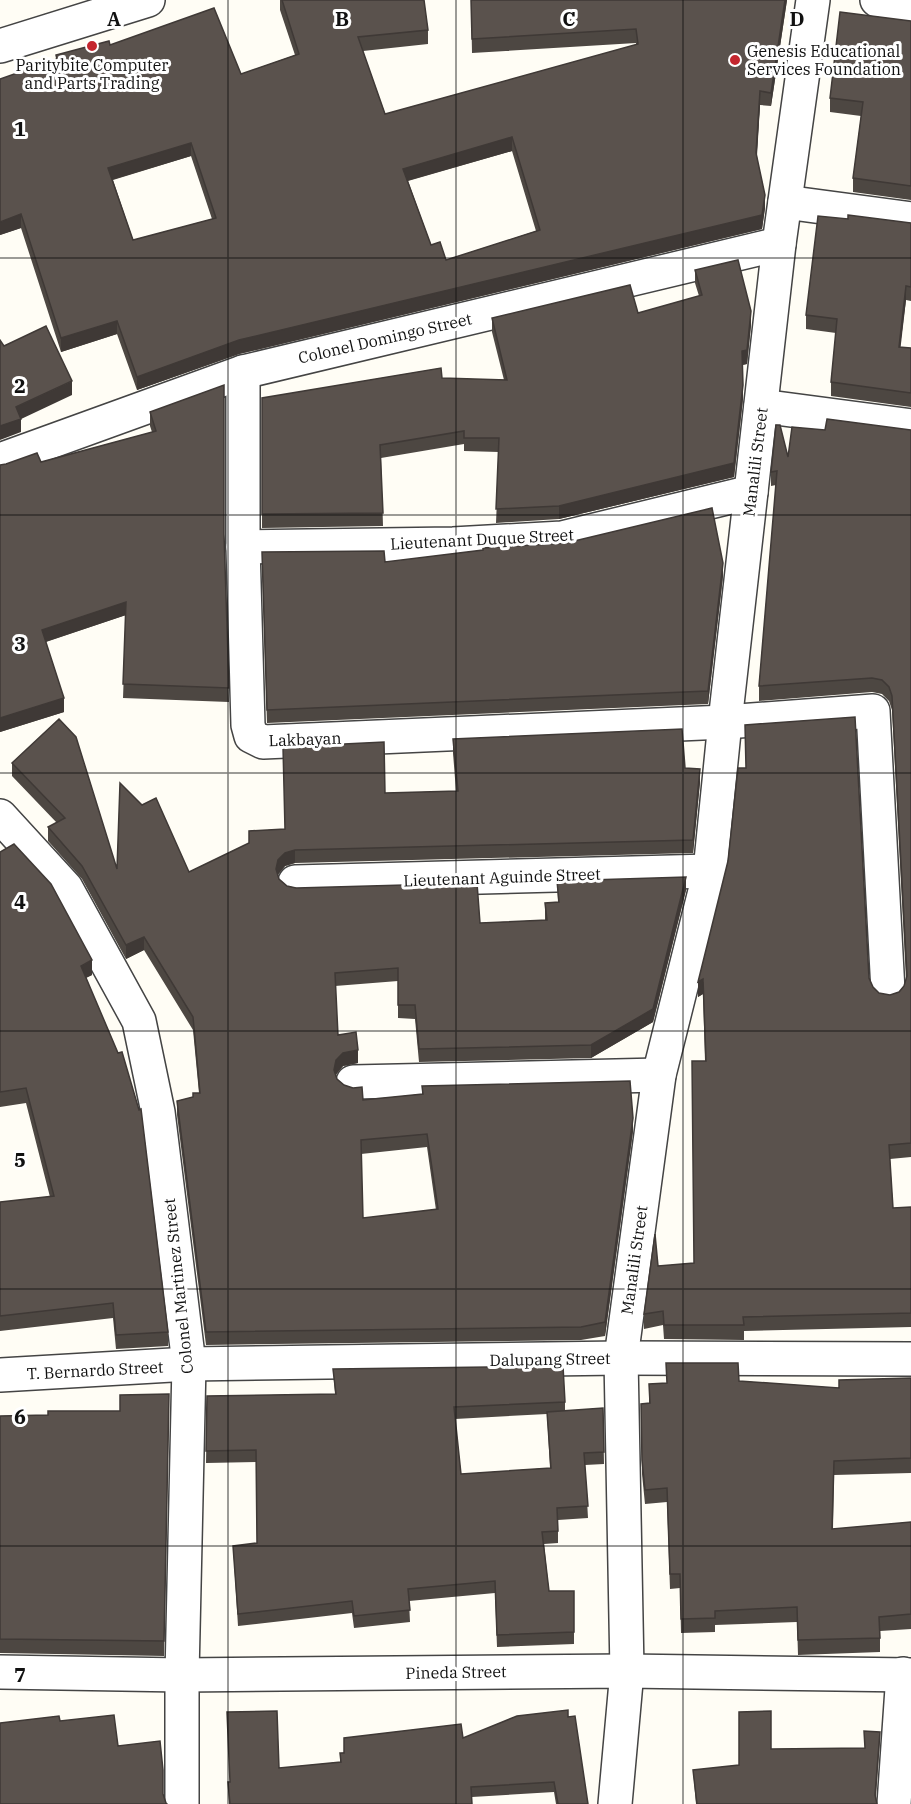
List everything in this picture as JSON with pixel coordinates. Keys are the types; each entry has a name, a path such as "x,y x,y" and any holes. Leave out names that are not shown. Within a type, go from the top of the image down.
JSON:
{"street":[{"path":"0,46 148,0"},
{"name":"Manalili Street","path":"615,1804 627,1671 621,1358 659,1075 710,871 779,244 813,0"},
{"path":"877,0 911,5"},
{"path":"785,202 911,219"},
{"name":"Colonel Domingo Street","path":"0,460 243,372 779,244"},
{"name":"Lakbayan","path":"243,372 243,547 248,725 251,736 263,742 725,722"},
{"path":"761,406 911,426"},
{"name":"Lieutenant Duque Street","path":"243,547 453,544 562,538 751,492"},
{"path":"725,722 873,711 888,991"},
{"name":"Colonel Martinez Street","path":"0,816 66,888 139,1021 158,1112 189,1364 182,1674 182,1804"},
{"name":"Lieutenant Aguinde Street","path":"295,882 710,871"},
{"path":"353,1082 659,1075"},
{"name":"Dalupang Street","path":"189,1364 621,1358 911,1359"},
{"name":"T. Bernardo Street","path":"0,1375 189,1364"},
{"name":"Pineda Street","path":"0,1672 182,1674 627,1671 907,1674"},
{"path":"894,1804 907,1674"}],"building":[{"path":"282,0 424,0 428,30 358,37 385,114 638,44 636,29 472,39 471,0 785,0 771,93 760,91 756,153 765,195 762,215 239,340 137,377 117,321 61,338 21,214 0,222 0,79 57,59 56,55 109,41 110,45 214,8 241,74 299,54","holes":["512,137 540,230 446,260 440,242 431,245 403,169","191,143 216,218 133,240 108,168"]},
{"path":"840,12 911,21 911,186 853,178 863,102 830,98"},
{"path":"848,215 911,223 911,287 906,286 899,347 911,348 911,393 831,382 837,319 806,315 818,216 848,219"},
{"path":"738,260 751,311 747,350 742,351 743,385 734,463 559,506 496,509 499,438 464,438 464,431 380,445 383,513 262,514 262,398 441,368 442,378 507,380 492,318 630,285 638,313 702,295 695,270"},
{"path":"46,326 72,381 16,407 21,419 0,426 0,340 4,346"},
{"path":"224,385 224,534 229,688 123,684 126,602 42,630 64,698 0,718 0,465 37,453 41,462 156,431 150,412"},
{"path":"827,419 911,430 911,1143 889,1145 893,1208 911,1207 911,1313 743,1317 744,1325 664,1325 663,1311 644,1314 655,1234 658,1266 694,1263 692,1061 706,1061 703,979 698,982 728,861 738,768 746,768 745,725 855,717 869,978 879,993 890,995 899,992 907,976 892,696 889,687 882,680 872,678 759,686 777,471 771,472 776,425 780,425 788,457 792,427 825,430"},
{"path":"712,508 723,563 708,691 267,710 262,552 384,551 385,562 483,550 483,548 566,543"},
{"path":"59,719 76,737 117,869 120,783 142,805 156,798 189,872 249,843 249,831 285,829 283,747 384,742 385,793 458,791 453,739 682,729 685,768 700,769 693,840 295,850 285,853 278,860 276,869 279,879 287,886 296,888 477,883 480,923 547,920 545,903 559,902 557,881 686,877 653,1009 591,1045 419,1049 415,1005 398,1005 398,968 335,973 338,1035 356,1032 358,1050 343,1053 336,1060 334,1070 337,1079 344,1085 353,1088 362,1087 363,1100 423,1094 422,1086 630,1081 633,1118 605,1322 581,1327 206,1332 177,1101 193,1097 193,1093 200,1093 193,1017 144,937 126,945 82,866 48,827 65,818 12,763","holes":["427,1134 438,1209 363,1218 361,1140"]},
{"path":"14,844 51,884 92,960 81,966 118,1053 122,1052 139,1110 141,1109 168,1332 116,1335 113,1303 0,1316 0,1202 54,1196 26,1088 0,1092 0,852"},
{"path":"666,1363 738,1363 739,1381 839,1388 839,1380 911,1378 911,1458 834,1461 832,1529 911,1522 911,1614 879,1617 880,1638 798,1640 797,1607 715,1611 715,1618 681,1619 680,1574 670,1574 667,1488 645,1490 642,1460 641,1404 650,1403 649,1384 667,1383"},
{"path":"563,1366 565,1402 454,1407 461,1474 551,1468 547,1412 603,1408 604,1452 584,1453 588,1506 557,1508 558,1531 542,1532 549,1591 574,1591 574,1632 497,1635 495,1581 408,1589 410,1610 354,1616 352,1601 238,1614 233,1546 257,1543 256,1450 206,1451 207,1396 336,1394 333,1369"},
{"path":"169,1394 164,1641 0,1639 0,1416 48,1415 48,1411 120,1411 120,1395"},
{"path":"568,1710 568,1717 575,1716 588,1804 558,1804 554,1782 471,1787 472,1804 230,1804 227,1712 277,1711 279,1768 341,1762 340,1753 344,1753 344,1738 461,1724 463,1738 517,1716"},
{"path":"771,1711 771,1749 865,1748 864,1731 880,1732 875,1795 877,1804 697,1804 693,1770 739,1765 739,1712"},
{"path":"114,1715 118,1746 160,1741 163,1794 167,1804 0,1804 0,1723 59,1716 60,1721"}],"place":[{"name":"Paritybite Computer and Parts Trading","path":"92,46"},
{"name":"Genesis Educational Services Foundation","path":"735,60"}]}
